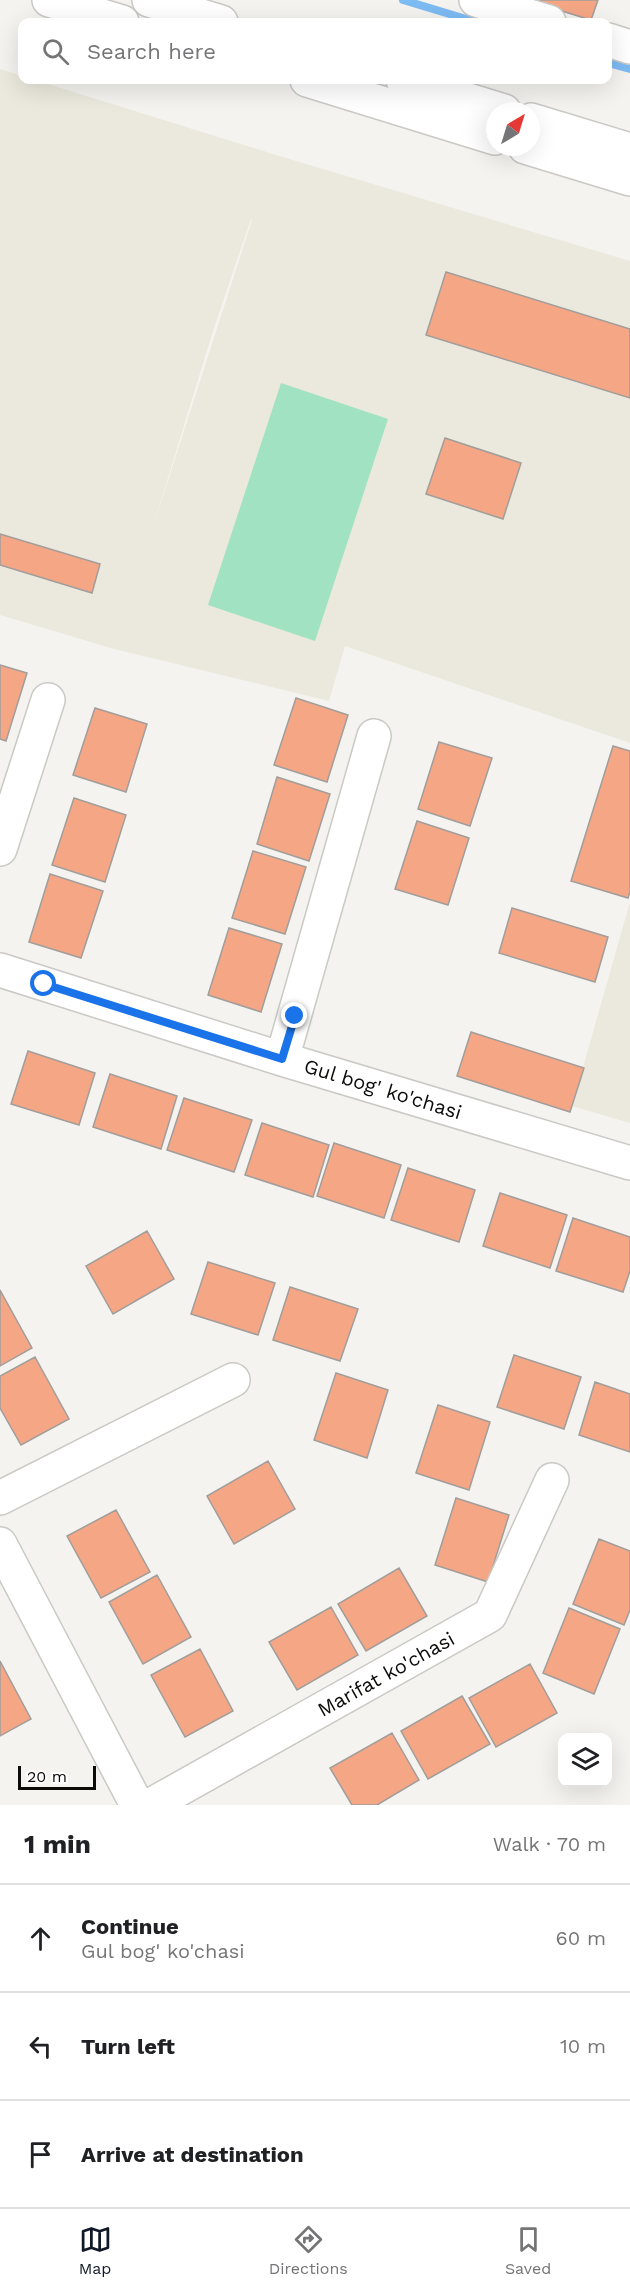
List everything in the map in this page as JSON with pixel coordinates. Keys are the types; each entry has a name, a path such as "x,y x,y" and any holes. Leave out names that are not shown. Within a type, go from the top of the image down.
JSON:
{"street":[{"path":"49,0 109,18"},
{"path":"149,0 208,18"},
{"path":"476,0 532,12"},
{"path":"612,41 630,47"},
{"path":"320,84 486,135"},
{"path":"416,84 486,105"},
{"path":"540,123 630,150"},
{"path":"540,152 630,179"},
{"path":"0,849 48,700"},
{"path":"282,1059 374,736"},
{"name":"Gul bog' ko'chasi","path":"0,970 282,1059 630,1163"},
{"path":"0,1498 233,1380"},
{"name":"Marifat ko'chasi","path":"152,1805 490,1615 552,1480"},
{"path":"0,1544 137,1805"}],"shaded area":[{"path":"0,69 18,75 18,84 48,84 630,261 630,743 345,646 329,701 114,649 0,615","holes":["251,219 252,220 152,530 212,334"]},
{"path":"630,902 630,1123 572,1106"}],"green space":[{"path":"281,383 388,419 315,641 208,605"}],"building":[{"path":"540,0 598,0 592,18 584,18 539,4"},
{"path":"446,272 630,329 630,398 426,335"},
{"path":"445,438 521,463 503,519 426,494"},
{"path":"0,534 100,564 92,593 0,565"},
{"path":"0,665 27,673 6,741 0,739"},
{"path":"296,698 348,715 327,782 274,765"},
{"path":"95,708 147,724 126,792 73,775"},
{"path":"439,742 492,758 470,826 418,809"},
{"path":"613,746 630,751 630,892 628,898 571,881"},
{"path":"277,777 330,794 309,861 257,844"},
{"path":"74,798 126,815 105,882 52,865"},
{"path":"417,821 469,838 448,905 395,889"},
{"path":"253,851 306,867 285,934 232,918"},
{"path":"50,874 103,891 81,958 29,942"},
{"path":"512,908 608,937 595,982 499,953"},
{"path":"229,928 282,944 261,1012 208,995"},
{"path":"471,1032 584,1068 570,1112 457,1076"},
{"path":"28,1051 95,1073 79,1125 11,1104"},
{"path":"110,1074 177,1096 161,1149 93,1127"},
{"path":"184,1098 252,1120 234,1172 167,1150"},
{"path":"262,1123 329,1145 313,1197 245,1175"},
{"path":"334,1143 401,1165 384,1218 317,1196"},
{"path":"408,1168 475,1190 459,1242 391,1220"},
{"path":"500,1193 567,1215 550,1268 483,1246"},
{"path":"573,1218 630,1237 630,1271 623,1292 556,1271"},
{"path":"147,1231 174,1279 113,1314 86,1266"},
{"path":"208,1262 275,1283 258,1335 191,1314"},
{"path":"290,1287 358,1309 340,1361 273,1340"},
{"path":"0,1290 32,1348 0,1366"},
{"path":"514,1355 581,1377 564,1429 497,1407"},
{"path":"35,1357 69,1419 21,1445 0,1408 0,1376"},
{"path":"336,1373 388,1390 367,1458 314,1440"},
{"path":"595,1382 630,1394 630,1452 579,1435"},
{"path":"438,1405 490,1422 469,1490 416,1473"},
{"path":"268,1461 295,1509 234,1544 207,1496"},
{"path":"456,1498 509,1515 488,1582 435,1565"},
{"path":"116,1510 150,1572 101,1598 67,1536"},
{"path":"599,1539 630,1551 630,1610 624,1625 573,1604"},
{"path":"399,1568 427,1616 366,1651 338,1604"},
{"path":"157,1575 191,1637 143,1664 109,1602"},
{"path":"331,1607 358,1655 297,1690 269,1642"},
{"path":"569,1608 620,1629 594,1694 543,1673"},
{"path":"200,1649 233,1711 185,1737 151,1675"},
{"path":"0,1661 31,1719 0,1736"},
{"path":"530,1664 557,1713 496,1747 469,1698"},
{"path":"462,1696 490,1744 428,1779 401,1731"},
{"path":"392,1733 419,1780 377,1805 352,1805 330,1768"}],"waterway":[{"path":"403,0 463,18"},
{"path":"612,64 630,69"}],"route":[{"path":"44,984 282,1059 295,1016"}]}
